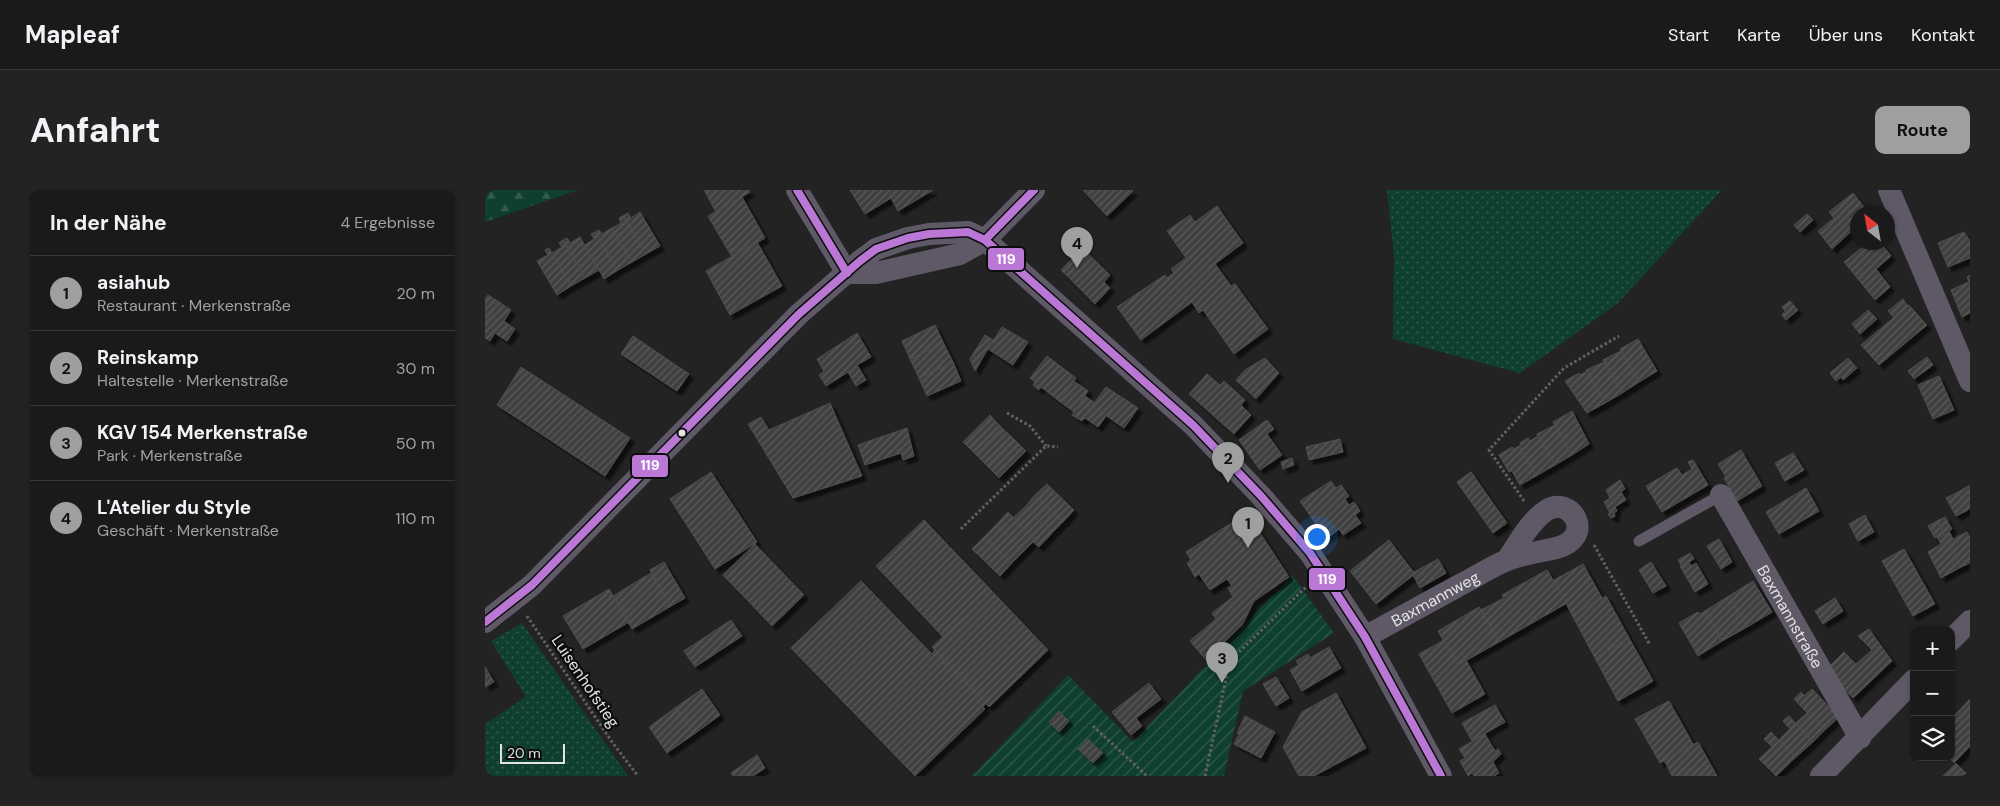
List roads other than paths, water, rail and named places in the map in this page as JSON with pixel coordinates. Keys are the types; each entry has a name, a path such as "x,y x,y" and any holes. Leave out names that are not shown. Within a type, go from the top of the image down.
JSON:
{"street":[{"path":"797,190 847,273"},
{"path":"985,240 1034,190"},
{"path":"1889,190 1970,381"},
{"path":"485,622 515,600 799,314 860,261 876,249 908,238 952,231 968,232 985,240 1193,425 1261,496 1310,553 1365,637 1441,776"},
{"name":"Baxmannstraße","path":"1721,494 1860,738"},
{"name":"Baxmannweg","path":"1365,637 1507,560 1561,546 1577,535 1579,527 1576,518 1568,509 1559,506 1548,510 1527,530 1507,560"},
{"path":"1955,636 1970,621"},
{"path":"1821,776 1860,738 1910,684"}],"lane":[{"path":"1639,541 1721,494"}],"place":[{"name":"L'Atelier du Style","path":"1077,268"},
{"name":"Reinskamp","path":"1228,483"},
{"name":"asiahub","path":"1248,548"},
{"name":"KGV 154 Merkenstraße","path":"1222,683"}]}
